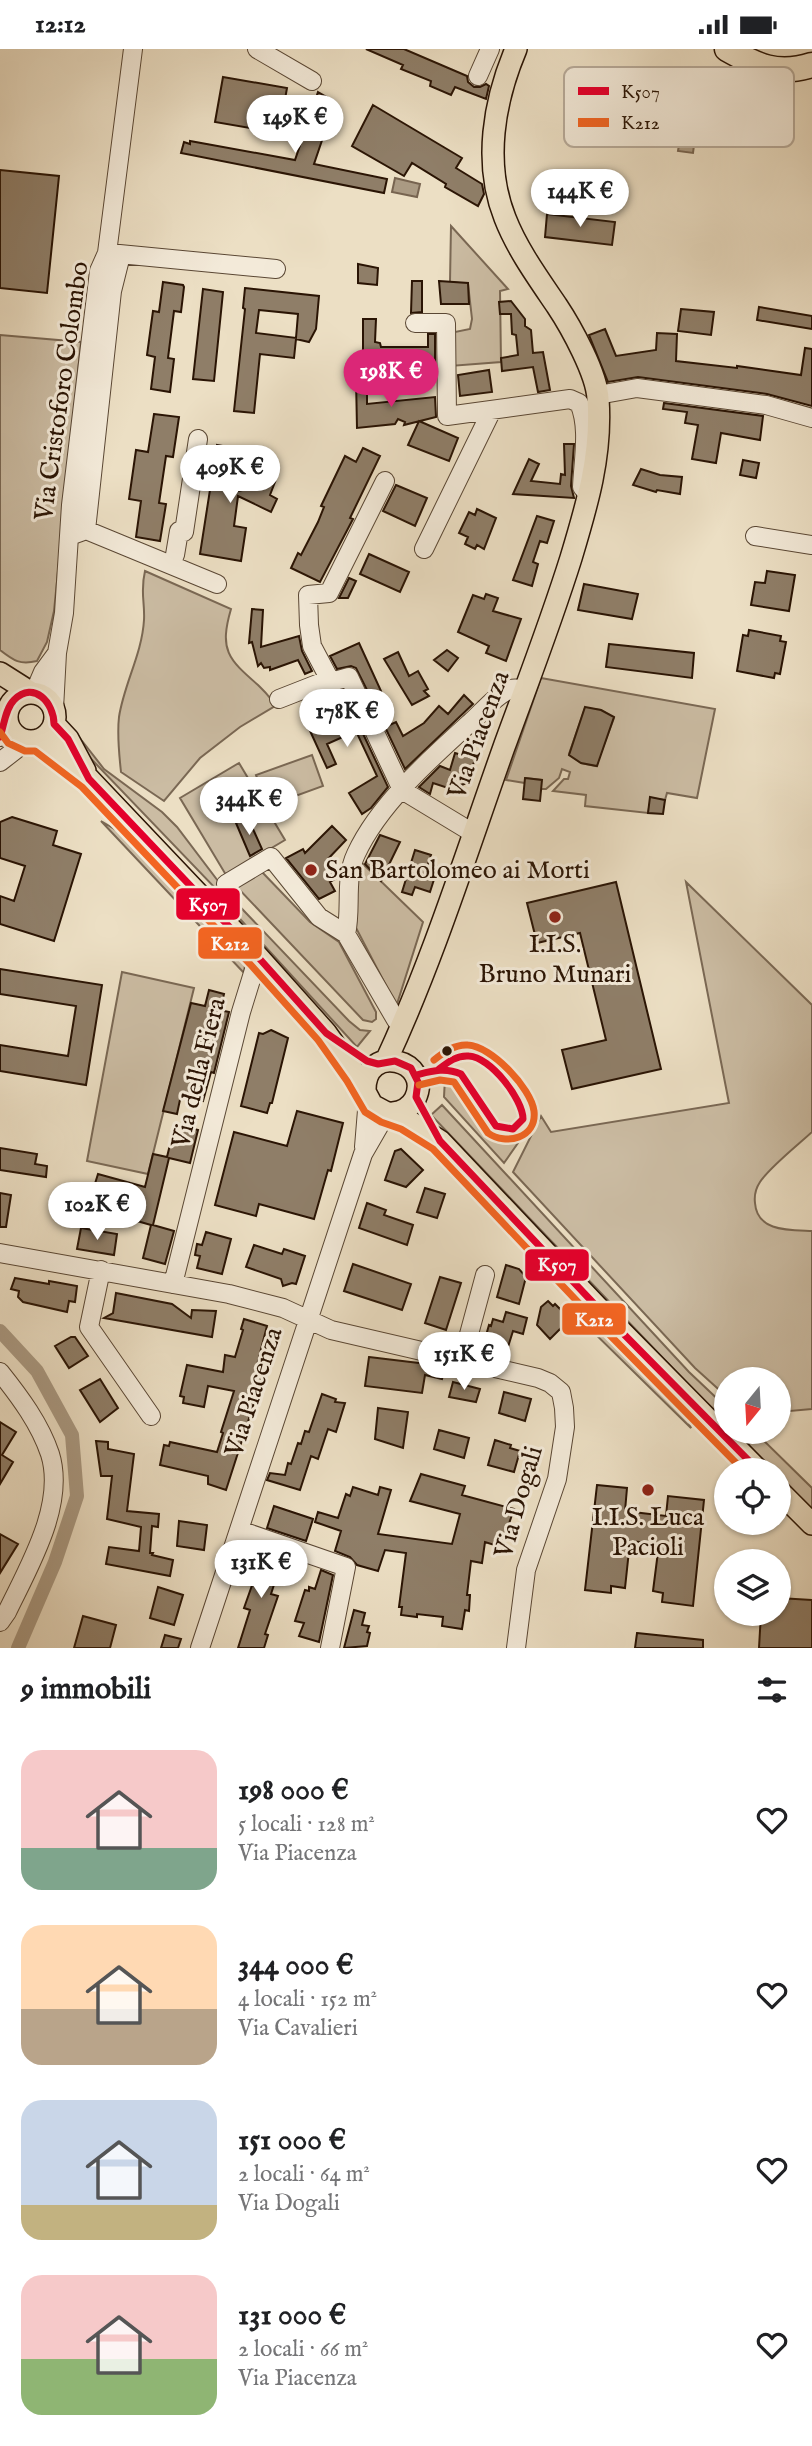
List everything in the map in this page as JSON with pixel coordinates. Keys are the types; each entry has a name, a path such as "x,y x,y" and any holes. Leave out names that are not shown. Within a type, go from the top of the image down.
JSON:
{"highway":[{"path":"727,49 765,67"},
{"path":"794,69 812,65"}],"main road":[{"name":"Via Piacenza","path":"382,1062 416,993 546,635 590,495 599,439 598,395 575,333 521,250 505,218 497,194 493,129 504,78 516,49"},
{"path":"0,673 32,693 44,697 89,779"},
{"path":"32,693 16,697 4,716 14,735 32,741 89,779 258,957 326,1033 378,1109 406,1119 440,1141 600,1310 746,1458"},
{"path":"32,741 48,734 54,717"},
{"name":"Via Piacenza","path":"411,1068 408,1046 416,993"},
{"path":"326,1033 361,1058 404,1063 411,1068 418,1082 416,1097 407,1108 393,1113"},
{"path":"367,1095 367,1077 382,1062"},
{"path":"416,1097 440,1141"},
{"path":"791,1502 812,1524"}],"street":[{"name":"Via Cristoforo Colombo","path":"86,530 133,49"},
{"path":"257,49 312,81"},
{"path":"478,76 490,49"},
{"name":"Via Cristoforo Colombo","path":"114,254 276,269"},
{"name":"Via Cristoforo Colombo","path":"54,717 68,537 99,271 114,254"},
{"path":"415,323 446,323 447,416 570,399 579,403 584,427 582,487 590,495"},
{"path":"598,395 637,388 766,405 812,418"},
{"path":"424,549 492,410"},
{"path":"175,555 179,531 184,532 198,439"},
{"path":"385,481 330,593 308,595 312,646 331,682 349,677 402,790 473,833"},
{"name":"Via Cristoforo Colombo","path":"68,537 86,530 217,584"},
{"path":"755,536 812,545"},
{"name":"Via Cristoforo Colombo","path":"32,693 57,653"},
{"path":"279,699 330,679"},
{"path":"346,934 354,857 368,831 402,790 492,703 509,689 524,690"},
{"path":"0,762 32,741"},
{"path":"226,884 271,857 319,917 346,934 396,1020 402,1024"},
{"name":"Via della Fiera","path":"173,1284 241,1012 258,957"},
{"name":"Via Piacenza","path":"363,1154 367,1095"},
{"name":"Via Piacenza","path":"200,1648 363,1154 382,1121 393,1113"},
{"name":"Via Dogali","path":"0,1253 101,1270 284,1307 331,1331 550,1383 561,1392 564,1408 561,1459 557,1479 526,1570 516,1648"},
{"path":"101,1270 89,1327 151,1416"},
{"path":"462,1360 485,1275"},
{"path":"0,1372 36,1423 51,1456 53,1479 50,1511 38,1545 0,1622"},
{"path":"239,1530 346,1567 330,1648"}],"shaded area":[{"path":"679,147 694,147 693,153 678,151"},
{"path":"395,178 420,184 417,197 392,192"},
{"path":"451,226 508,289 500,291 501,362 450,366 450,333 470,329 472,319 468,284 450,282"},
{"path":"0,335 81,342 54,611 47,642 37,661 26,663 9,657 0,650"},
{"path":"145,571 231,609 226,635 229,653 239,668 265,692 275,706 240,727 200,758 164,801 121,772 119,751 118,724 121,705 143,633"},
{"path":"541,678 715,709 697,798 667,793 665,800 651,798 648,813 585,806 586,795 553,791 564,779 568,779 570,772 562,769 559,778 546,789 541,789 541,780 526,778 525,783 506,780","holes":["585,708 601,710 614,718 596,766 581,763 569,754"]},
{"path":"79,737 104,769 162,812 177,827 221,885 216,889 73,740"},
{"path":"312,755 323,786 268,806 256,775"},
{"path":"239,763 285,840 226,875 180,798"},
{"path":"101,821 131,839 175,883 245,964 244,973"},
{"path":"361,862 423,922 397,1004 354,924 356,880"},
{"path":"262,872 310,922 339,942 376,1012 376,1019 372,1022 363,1020 235,885"},
{"path":"686,882 812,1005 812,1132 765,1176 757,1187 755,1200 757,1212 768,1224 785,1229 812,1231 812,1409 791,1411 791,1367 714,1367 714,1385 513,1172 541,1116 551,1132 729,1103"},
{"path":"225,891 349,1021 360,1030 370,1031 357,1047 230,908 220,895"},
{"path":"122,972 194,988 148,1174 87,1161"},
{"path":"448,1077 489,1134 500,1140 512,1140 525,1133 504,1163 444,1097 445,1078"},
{"path":"442,1105 714,1396 714,1411 431,1115"},
{"path":"587,1315 686,1412 691,1428 582,1321"},
{"path":"767,1444 781,1458 759,1458 747,1446"},
{"path":"791,1467 812,1488 812,1512 791,1490"}],"building":[{"path":"366,49 404,49 467,76 468,82 474,87 486,84 489,86 486,99 455,87 451,95 430,86 431,81 401,69 403,65"},
{"path":"223,77 287,88 279,133 215,122"},
{"path":"318,92 335,102 314,164 387,179 384,193 181,153 184,142 190,144 190,141 295,160"},
{"path":"373,105 462,158 456,168 482,184 484,194 478,206 412,163 404,176 352,146"},
{"path":"0,170 59,176 47,293 0,288"},
{"path":"547,214 615,222 612,245 545,237"},
{"path":"358,264 378,268 377,285 358,283"},
{"path":"412,281 422,281 422,312 411,313"},
{"path":"439,281 468,283 469,304 441,304"},
{"path":"163,282 184,287 181,312 174,311 168,358 174,359 170,392 151,389 155,357 147,355 153,311 159,312"},
{"path":"245,288 319,296 316,329 309,342 296,339 294,358 260,354 254,413 234,411","holes":["259,310 298,314 296,338 256,333"]},
{"path":"203,289 223,292 214,381 193,379"},
{"path":"511,301 525,319 525,326 531,330 533,353 543,352 550,390 538,392 533,367 502,371 501,358 518,355 516,335 512,334 511,314 500,314 499,302"},
{"path":"759,307 812,316 812,329 757,320"},
{"path":"681,309 714,312 711,335 678,331"},
{"path":"363,319 376,319 375,342 380,343 381,347 428,347 428,334 435,334 435,371 363,370"},
{"path":"605,329 616,356 656,350 657,333 677,334 676,361 801,375 805,348 812,349 812,406 767,394 638,377 608,382 589,335"},
{"path":"489,370 492,392 460,396 458,375"},
{"path":"356,378 367,379 367,404 435,397 436,417 404,425 405,422 398,419 395,424 357,428"},
{"path":"664,403 763,416 760,440 721,433 716,463 692,459 698,425 685,423 687,412 663,409"},
{"path":"154,414 179,417 173,457 166,456 159,503 166,504 160,541 136,537 141,501 129,499 136,450 148,452"},
{"path":"419,421 458,438 449,461 408,445"},
{"path":"564,444 574,444 571,486 574,498 513,494 529,459 539,464 531,481 560,484 561,474 565,475"},
{"path":"217,445 246,450 239,491 275,482 270,495 277,499 271,512 238,496 234,526 246,528 241,561 200,554"},
{"path":"363,448 380,456 350,518 353,519 320,582 291,568 318,522 324,507 321,506 345,456 356,462"},
{"path":"743,460 759,463 756,478 740,475"},
{"path":"641,469 660,475 682,477 680,494 656,492 633,485"},
{"path":"396,485 427,498 415,526 383,511"},
{"path":"477,509 496,518 484,549 477,545 475,549 465,544 468,537 459,533 469,512 475,515"},
{"path":"537,516 554,521 547,543 540,541 533,562 538,564 532,586 513,580"},
{"path":"369,554 409,572 400,592 360,574"},
{"path":"767,571 795,575 789,611 751,605 755,582 765,583"},
{"path":"349,578 356,581 348,598 339,598"},
{"path":"584,584 638,594 632,619 578,610"},
{"path":"486,594 498,598 493,611 521,619 506,661 486,653 489,646 458,632 473,595 484,599"},
{"path":"252,609 263,610 261,647 299,636 302,651 312,671 305,674 298,660 270,670 270,667 264,668 261,663 258,666 252,642 249,643"},
{"path":"749,630 781,636 780,641 786,642 780,674 775,673 774,678 737,671 743,635 748,636"},
{"path":"359,643 381,691 370,696 356,668 351,666 337,669 330,656"},
{"path":"609,644 694,653 692,678 606,667"},
{"path":"447,650 458,658 448,671 434,660"},
{"path":"398,652 409,676 418,671 428,689 424,691 429,696 412,705 384,659"},
{"path":"343,691 388,787 371,808 362,814 349,793 377,776 356,731 327,744 336,764 327,768 306,722 342,708 334,693"},
{"path":"464,695 473,704 405,769 385,727 396,722 403,736 424,723 439,706 448,714"},
{"path":"585,707 601,710 614,717 597,766 581,763 569,755"},
{"path":"455,753 475,759 467,783 451,789 433,783 430,794 419,787 440,766 450,770"},
{"path":"525,778 542,780 540,801 523,799"},
{"path":"650,797 665,800 663,814 648,813"},
{"path":"12,817 57,831 53,845 81,854 54,941 0,924 0,896 14,901 25,866 0,858 0,822"},
{"path":"248,818 262,849 250,856 236,823"},
{"name":"San Bartolomeo ai Morti","path":"332,826 346,840 326,861 335,879 330,882 335,891 319,899 286,858 303,849 305,853"},
{"path":"380,835 400,842 381,881 365,864"},
{"path":"415,850 431,855 428,864 438,867 430,892 415,887 412,895 402,892"},
{"path":"616,882 661,1069 572,1089 562,1050 606,1040 580,933 537,943 527,903"},
{"path":"0,969 102,985 86,1085 0,1071 0,1045 68,1056 76,1006 0,994"},
{"path":"209,990 224,994 220,1010 229,1012 214,1073 211,1072 203,1101 181,1095 177,1114 163,1111 191,1003 205,1006"},
{"path":"271,1030 288,1038 272,1103 267,1113 241,1106 259,1033"},
{"path":"297,1111 343,1123 331,1171 328,1170 314,1219 259,1204 256,1216 215,1205 234,1132 287,1146"},
{"path":"175,1124 198,1130 190,1163 169,1158 153,1225 174,1231 165,1264 143,1258 151,1225 137,1221 138,1217 110,1209 113,1196 93,1190 98,1174 145,1187 153,1154 167,1157"},
{"path":"0,1148 37,1154 35,1164 47,1166 46,1177 0,1170"},
{"path":"401,1149 423,1170 406,1187 385,1180 395,1151"},
{"path":"425,1188 445,1194 437,1218 417,1212"},
{"path":"0,1193 11,1195 6,1227 0,1227"},
{"path":"367,1203 386,1210 384,1215 413,1225 407,1245 359,1228"},
{"path":"81,1228 117,1234 114,1255 77,1249"},
{"path":"206,1232 231,1239 222,1274 197,1268 200,1256 195,1255 197,1244 202,1245"},
{"path":"254,1245 282,1254 284,1249 305,1256 296,1284 283,1286 281,1279 246,1267"},
{"path":"353,1264 411,1284 402,1310 344,1291"},
{"path":"506,1265 519,1269 526,1277 519,1304 497,1297"},
{"path":"440,1277 461,1283 446,1330 425,1323"},
{"path":"15,1278 77,1286 75,1302 69,1301 67,1312 23,1302 18,1297 19,1291 11,1289"},
{"path":"116,1293 172,1304 191,1318 192,1310 216,1311 212,1337 104,1318 113,1313"},
{"path":"548,1301 553,1306 555,1304 570,1319 550,1339 537,1325 541,1307"},
{"path":"506,1312 527,1318 523,1334 513,1331 507,1350 500,1348 499,1351 483,1346 493,1319 503,1322"},
{"path":"244,1319 267,1326 256,1369 264,1372 226,1490 208,1484 208,1476 160,1465 164,1445 169,1446 170,1442 217,1452 234,1391 208,1386 204,1407 183,1403 184,1397 180,1396 187,1365 223,1372 225,1355 235,1357"},
{"path":"75,1337 88,1356 69,1368 55,1346"},
{"path":"369,1357 445,1368 442,1379 425,1375 422,1393 365,1386"},
{"path":"100,1379 118,1408 100,1422 80,1390"},
{"path":"453,1382 480,1389 476,1402 449,1397"},
{"path":"504,1392 531,1399 525,1421 499,1413"},
{"path":"322,1394 336,1399 335,1402 345,1403 336,1432 328,1429 318,1459 311,1456 300,1490 267,1480 270,1473 285,1475 298,1443 301,1444 305,1431 309,1432"},
{"path":"378,1408 408,1412 403,1448 375,1439"},
{"path":"0,1422 16,1432 2,1455 13,1462 0,1484"},
{"path":"439,1430 469,1438 464,1458 434,1449"},
{"path":"495,1440 520,1451 514,1472 488,1465"},
{"path":"96,1441 108,1442 108,1449 134,1454 127,1511 159,1514 158,1527 152,1526 150,1553 173,1560 170,1576 106,1564 109,1547 139,1551 141,1527 107,1519 112,1476 101,1476"},
{"path":"421,1474 465,1486 462,1495 514,1509 501,1547 485,1542 482,1563 471,1561 467,1595 470,1595 469,1611 465,1610 462,1629 442,1626 443,1617 401,1615 402,1607 399,1607 406,1553 385,1550 378,1571 357,1565 350,1557 335,1551 341,1531 315,1522 318,1512 338,1518 346,1494 350,1496 353,1487 378,1495 380,1487 391,1490 378,1534 452,1544 460,1514 410,1501"},
{"path":"597,1485 627,1488 625,1511 666,1516 668,1496 704,1500 693,1606 662,1602 663,1593 653,1591 659,1544 630,1541 625,1588 611,1586 611,1593 585,1590"},
{"path":"274,1506 313,1519 306,1541 267,1528"},
{"path":"179,1521 207,1525 204,1550 177,1546"},
{"path":"0,1534 18,1544 0,1573"},
{"path":"258,1549 283,1557 271,1594 278,1596 265,1634 268,1635 264,1648 238,1648 250,1610 244,1608 256,1574 250,1572"},
{"path":"321,1570 333,1575 319,1642 299,1636 304,1623 295,1621 305,1590 309,1591 309,1587 315,1589"},
{"path":"158,1587 183,1595 174,1625 150,1618"},
{"path":"791,1599 812,1600 812,1648 759,1648 760,1626 791,1626"},
{"path":"354,1610 365,1613 362,1625 369,1626 367,1632 370,1633 367,1646 344,1648"},
{"path":"83,1616 116,1625 110,1648 74,1648"},
{"path":"637,1633 703,1640 703,1648 635,1648"},
{"path":"165,1635 181,1639 178,1648 161,1648"}],"waterway":[{"path":"0,1331 37,1371 72,1435 77,1496 55,1562 18,1648"}],"transit line":[{"name":"K507","path":"0,737 11,704 21,694 35,693 47,702 54,724 68,739 89,779 258,957 326,1033 367,1061 378,1064 395,1061 411,1068 418,1082 416,1097 440,1141 600,1310 746,1458"},
{"name":"K212","path":"0,732 8,743 25,751 35,751 82,787 250,964 318,1040 365,1112 381,1122 401,1129 433,1149 592,1317 731,1458"},
{"name":"K212","path":"419,1085 440,1080 454,1082 488,1133 495,1137 511,1139 519,1137 531,1128 534,1111 526,1091 509,1070 488,1052 463,1045 450,1049 434,1060"},
{"name":"K507","path":"416,1075 444,1070 461,1074 496,1126 513,1129 523,1119 518,1101 504,1080 486,1063 465,1056 453,1059 439,1069"}],"place":[{"name":"San Bartolomeo ai Morti","path":"311,870"},
{"name":"I.I.S. Bruno Munari","path":"555,917"},
{"name":"I.I.S. Luca Pacioli","path":"648,1490"}]}
